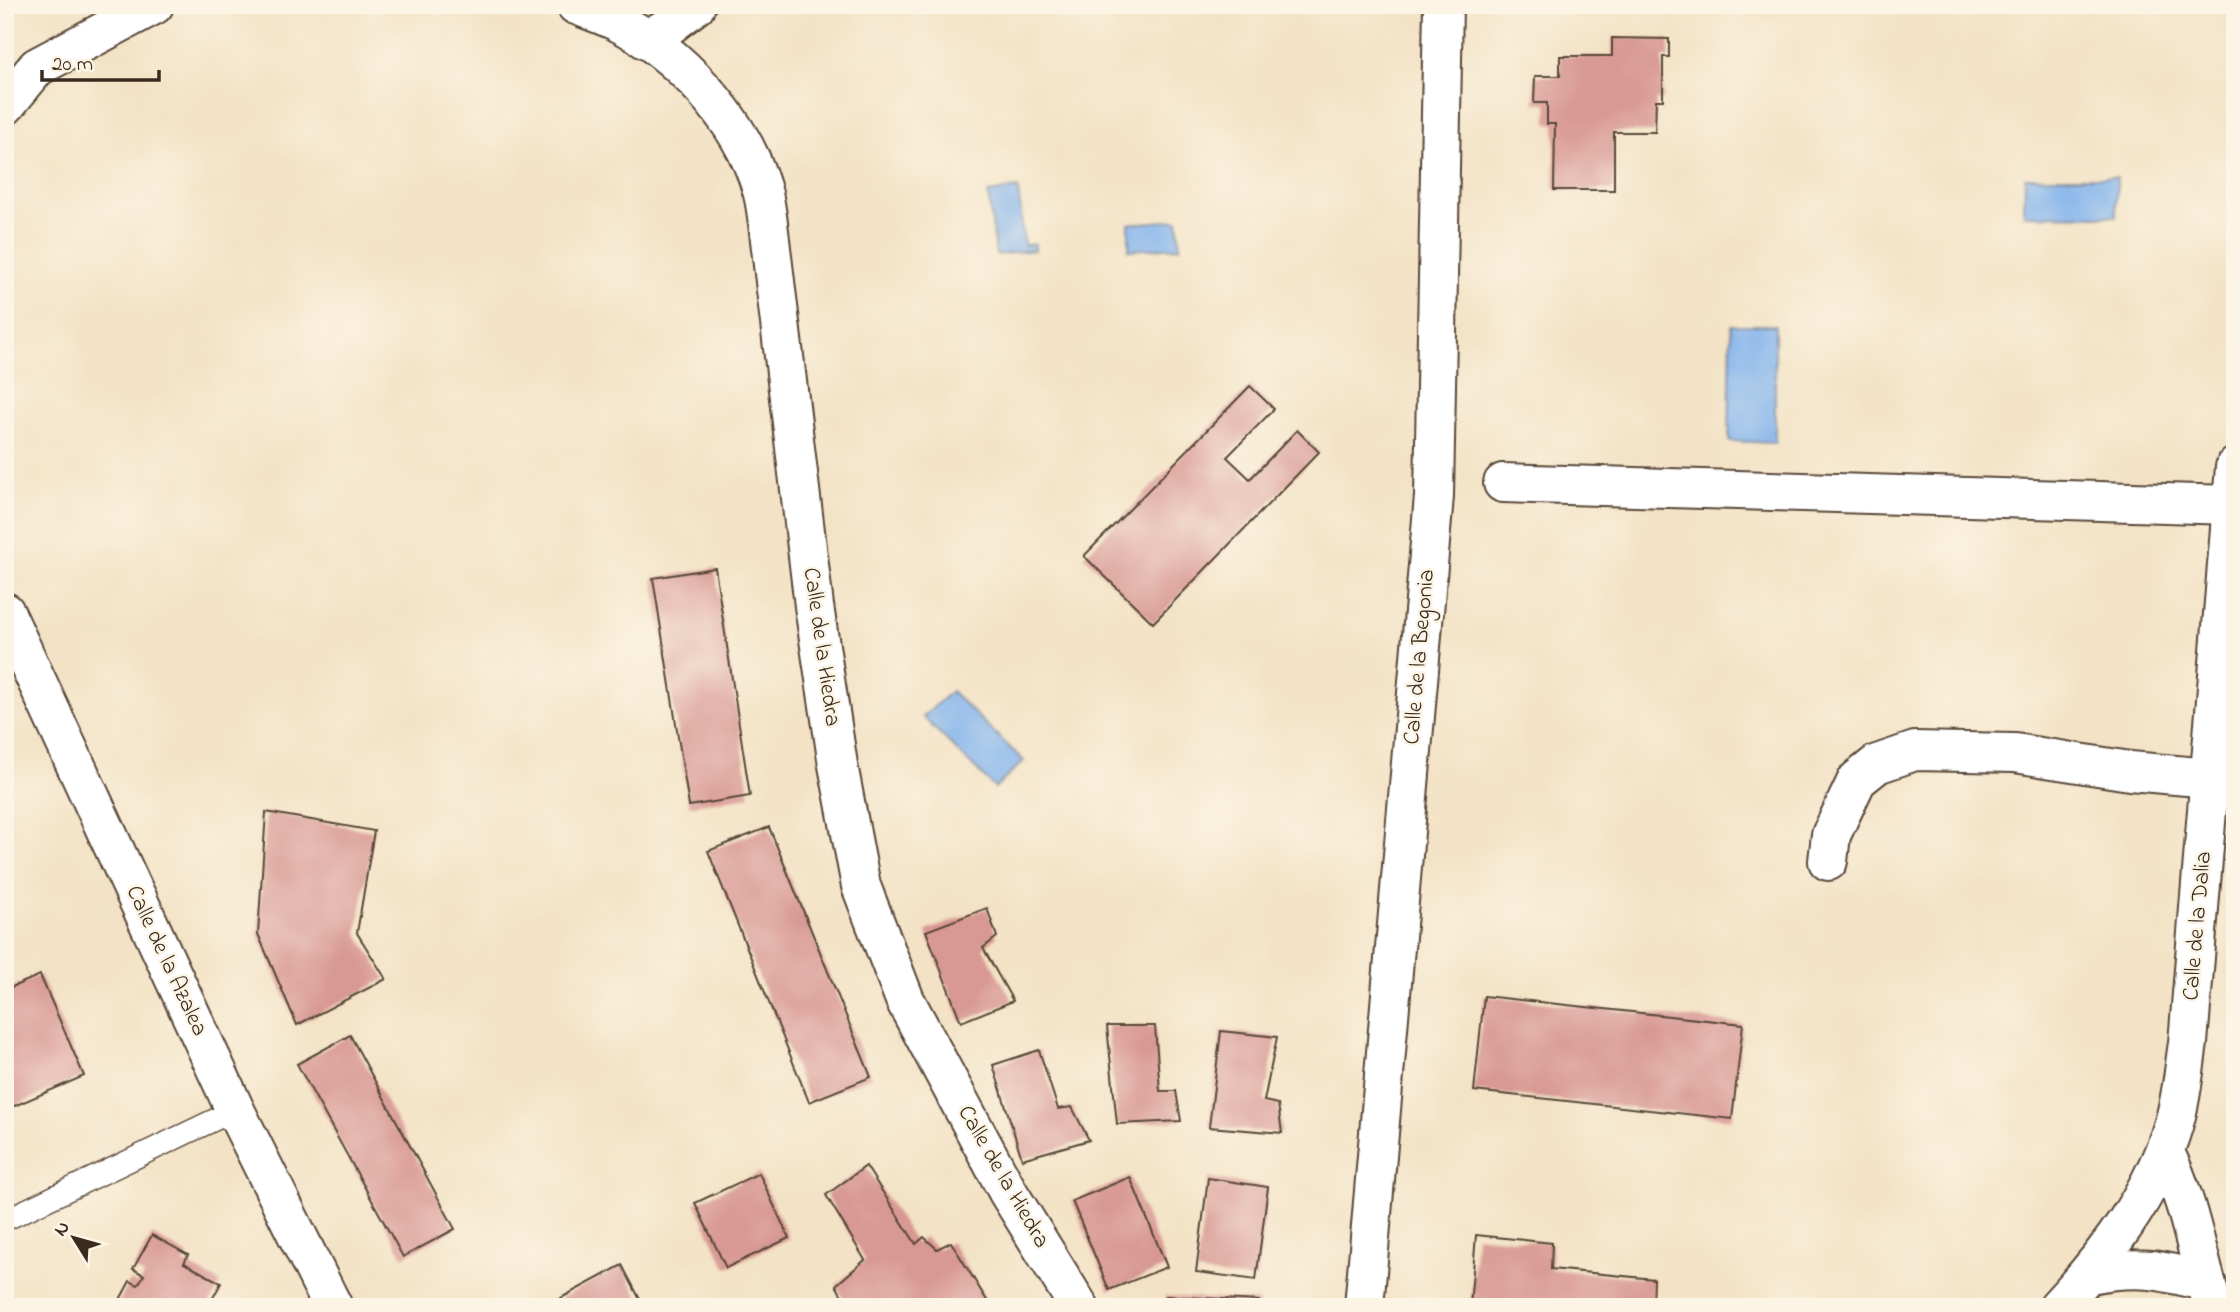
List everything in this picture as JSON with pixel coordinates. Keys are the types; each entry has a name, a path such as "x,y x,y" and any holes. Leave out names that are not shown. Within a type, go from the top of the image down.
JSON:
{"street":[{"path":"5,106 37,67 154,5"},
{"name":"Calle de la Hiedra","path":"576,5 616,21 645,39 673,60 705,90 746,150 761,187 770,237 814,606 838,765 861,886 905,1000 1008,1192 1079,1307"},
{"path":"645,39 662,31 696,5"},
{"name":"Calle de la Begonia","path":"1364,1307 1434,496 1443,5"},
{"name":"Calle de la Dalia","path":"2058,1307 2089,1274 2129,1220 2165,1153 2175,1119 2188,1043 2235,467"},
{"path":"1503,483 2232,505"},
{"name":"Calle de la Azalea","path":"5,612 235,1110 333,1307"},
{"path":"1829,861 1831,835 1857,780 1877,764 1915,751 2015,753 2130,771 2210,778"},
{"path":"2165,1153 2189,1217 2209,1295"},
{"path":"2089,1274 2119,1268 2156,1269 2209,1295"}],"lane":[{"path":"5,1220 235,1110"}],"water":[{"path":"2025,177 2117,177 2116,216 2024,215"},
{"path":"1018,188 1024,245 1035,244 1034,250 996,255 988,193"},
{"path":"1178,220 1180,247 1129,250 1129,224"},
{"path":"1731,325 1775,325 1775,443 1729,441"},
{"path":"951,691 1024,761 995,788 923,717"}],"building":[{"path":"1612,38 1669,39 1669,57 1663,57 1663,100 1656,100 1655,132 1614,132 1614,190 1554,190 1555,124 1547,124 1547,103 1534,103 1535,76 1560,76 1560,56 1612,56"},
{"path":"1250,386 1274,409 1227,457 1250,479 1297,430 1319,452 1153,623 1084,556"},
{"path":"715,568 750,796 689,806 653,578"},
{"path":"266,812 374,831 357,933 386,979 297,1025 258,934"},
{"path":"769,827 871,1077 809,1102 708,851"},
{"path":"987,908 997,937 983,948 1013,1001 961,1022 926,931"},
{"path":"40,975 84,1076 5,1110 5,990"},
{"path":"1484,996 1743,1024 1732,1119 1474,1091"},
{"path":"1107,1026 1155,1026 1160,1091 1176,1091 1181,1121 1117,1124"},
{"path":"1221,1031 1277,1037 1264,1101 1278,1104 1282,1133 1209,1127"},
{"path":"350,1035 455,1229 403,1257 297,1064"},
{"path":"1039,1050 1058,1109 1072,1107 1089,1140 1022,1159 993,1065"},
{"path":"866,1166 916,1244 924,1237 937,1249 951,1242 991,1307 848,1307 836,1285 865,1260 826,1195"},
{"path":"759,1173 789,1238 726,1268 695,1203"},
{"path":"1130,1177 1167,1267 1109,1290 1072,1201"},
{"path":"1208,1178 1268,1187 1256,1280 1196,1272"},
{"path":"152,1235 188,1255 184,1263 221,1283 208,1307 116,1307 130,1281 138,1285 144,1275 133,1269"},
{"path":"1476,1235 1552,1243 1551,1269 1654,1279 1653,1307 1470,1307"},
{"path":"622,1265 644,1307 566,1307 561,1298"},
{"path":"1166,1296 1259,1301 1259,1307 1165,1307"}]}
